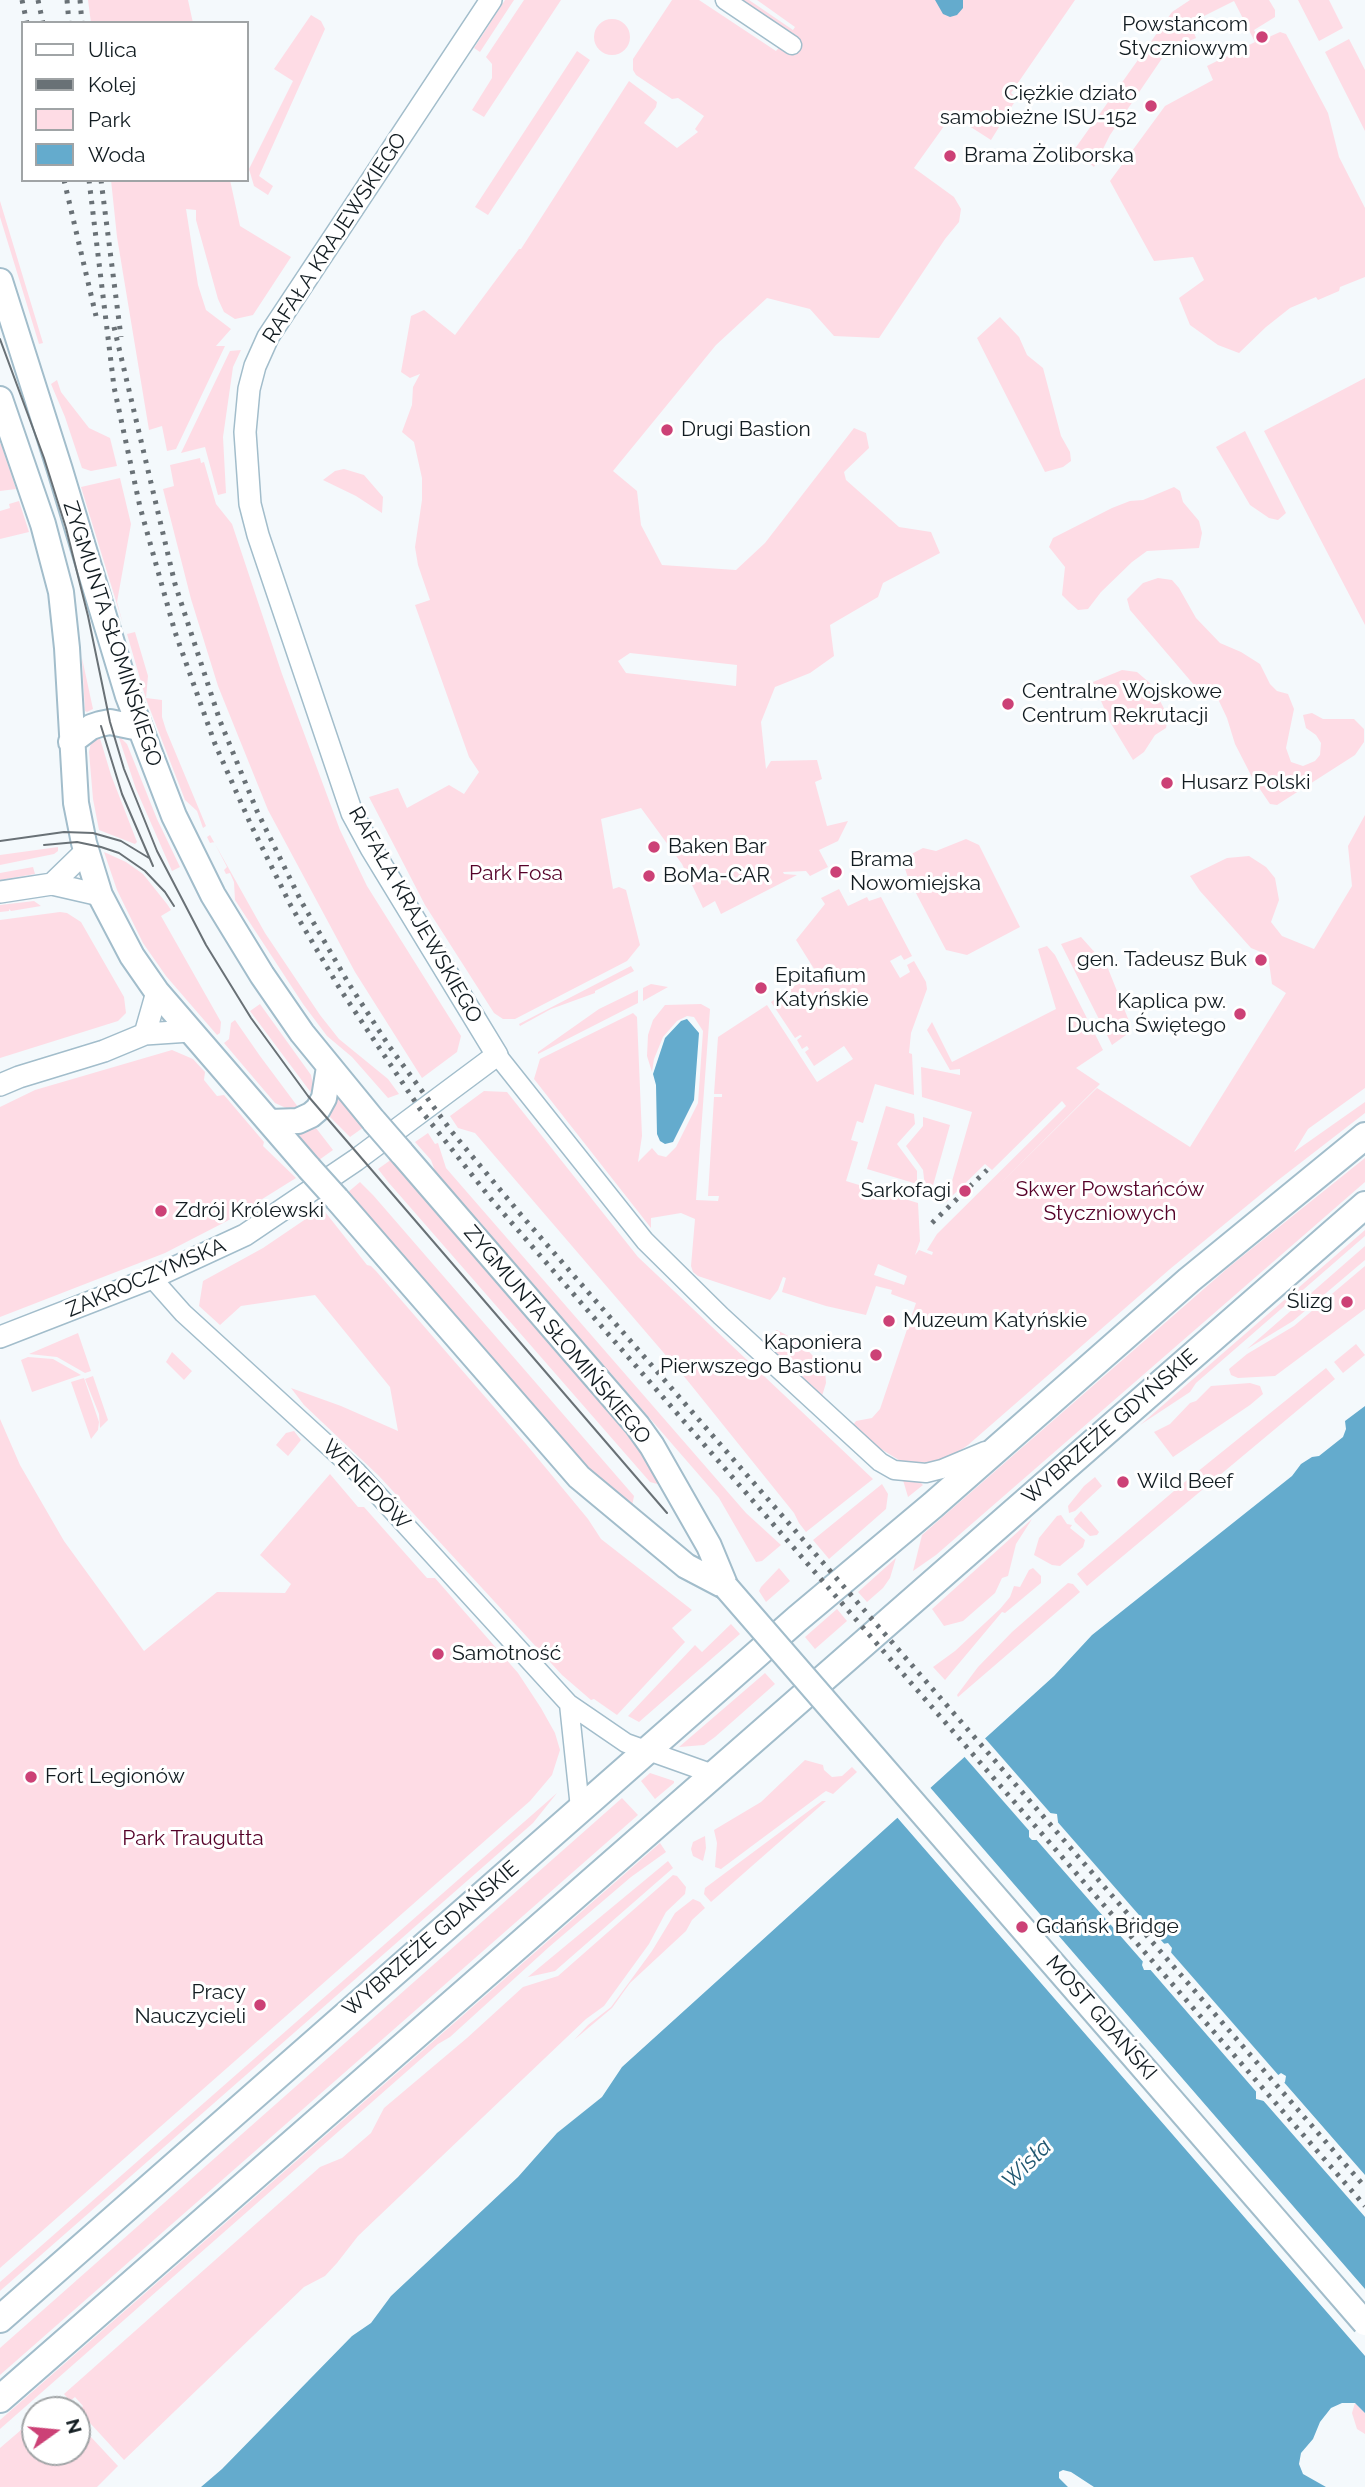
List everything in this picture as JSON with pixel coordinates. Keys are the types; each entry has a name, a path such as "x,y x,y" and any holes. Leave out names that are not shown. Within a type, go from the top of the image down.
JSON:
{"main road":[{"name":"ZYGMUNTA SŁOMIŃSKIEGO","path":"0,281 139,728 170,806 218,903 282,1006 328,1067 637,1425 659,1457 709,1546 726,1587"},
{"name":"ZYGMUNTA SŁOMIŃSKIEGO","path":"0,399 31,484 57,573 66,631 76,803 86,850 100,895 128,949 157,992 579,1477 686,1566 726,1587"},
{"path":"71,742 91,727 100,724 110,722 139,728"},
{"path":"270,1122 298,1121 318,1109 324,1098 328,1067"},
{"path":"1001,1444 1199,1271 1365,1136"},
{"name":"WYBRZEŻE GDYŃSKIE","path":"713,1774 1365,1205"},
{"name":"WYBRZEŻE GDAŃSKIE","path":"0,2319 580,1808 1001,1444"},
{"name":"MOST GDAŃSKI","path":"726,1587 1365,2322"},
{"path":"0,2399 713,1774"}],"street":[{"name":"RAFAŁA KRAJEWSKIEGO","path":"491,0 268,337 255,366 249,389 245,432 249,492 258,535 352,813 497,1055 645,1241 712,1308 880,1462 894,1470 926,1472 950,1466 1001,1444"},
{"path":"725,0 792,45"},
{"path":"52,884 86,850"},
{"path":"0,892 52,884 100,895"},
{"path":"145,1034 157,992"},
{"path":"0,1085 104,1051 145,1034 191,1031"},
{"name":"ZAKROCZYMSKA","path":"0,1337 152,1278 244,1235 356,1160 497,1055"},
{"name":"WENEDÓW","path":"152,1278 183,1313 357,1472 569,1704 611,1734 645,1752 713,1774"},
{"path":"569,1704 580,1808"}],"green space":[{"path":"88,0 188,0 193,21 91,21"},
{"path":"505,0 514,0 480,52 474,48"},
{"path":"524,0 561,0 484,117 472,110 492,78 492,64 486,57"},
{"name":"Park Fosa","path":"672,0 699,0 776,51 789,35 739,0 749,0 793,30 795,27 757,0 1075,0 1011,93 1017,98 991,140 952,115 914,168 954,197 961,209 959,222 879,338 834,336 810,309 767,298 716,345 613,471 637,491 641,525 662,565 736,570 765,543 854,428 866,433 869,448 844,472 846,480 899,527 931,532 940,553 883,583 878,597 830,625 834,656 810,673 775,687 761,722 766,769 771,761 817,760 822,779 815,782 827,826 848,821 838,841 819,850 828,867 810,876 806,871 783,872 797,875 721,914 715,901 703,908 682,864 641,808 601,819 613,889 619,887 626,890 640,945 627,961 515,1019 503,1019 494,1013 425,905 369,797 398,788 407,808 449,785 464,794 479,772 469,757 415,605 430,600 415,547 422,500 422,478 414,442 402,432 412,405 413,387 420,374 410,378 401,372 411,316 424,310 455,335 521,249 629,81 657,102 644,123 677,148 698,132 695,129 704,116 636,75 633,59","holes":["630,653 737,665 736,686 626,673 618,661"]},
{"path":"1190,0 1269,0 1275,10 1275,17 1254,30 1260,41 1280,32 1286,34 1328,113 1339,157 1365,208 1365,277 1318,300 1316,297 1290,308 1239,353 1218,345 1190,325 1179,298 1204,280 1193,257 1154,261 1110,181 1165,106 1213,80 1207,66 1255,42 1234,1 1190,23 1196,38 1167,51 1110,135 1094,167 1074,150 1172,12"},
{"path":"1298,0 1329,0 1343,28 1319,41"},
{"path":"311,15 321,21 325,29 259,176 273,186 268,195 254,186 249,169 293,81 274,69"},
{"path":"612,19 625,24 630,37 625,50 612,55 599,50 594,37 599,24"},
{"path":"1349,39 1365,70 1365,131 1325,52"},
{"path":"577,51 590,60 488,215 475,207"},
{"path":"111,182 230,182 240,226 291,257 253,315 235,319 224,312 218,299 196,220 196,210 186,209 198,285 206,310 231,329 216,346 225,346 176,449 167,451 162,426 149,430 117,237"},
{"path":"0,201 43,343 39,344 0,217"},
{"path":"1000,317 1019,337 1027,355 1043,368 1061,436 1070,452 1071,461 1063,467 1045,472 977,338"},
{"path":"241,350 233,367 223,437 226,493 218,495 205,447 181,453 230,351"},
{"path":"1365,378 1365,625 1264,431"},
{"path":"57,380 61,392 89,428 110,438 117,466 91,471 82,468 51,384"},
{"path":"1245,431 1286,513 1278,520 1269,518 1250,505 1216,447"},
{"path":"1,444 16,489 0,491"},
{"path":"200,458 201,463 204,462 216,504 232,524 282,674 340,830 367,886 461,1036 457,1052 422,1078 355,972 268,810 218,686 191,599 163,489 174,486 170,465"},
{"path":"344,469 364,475 383,497 382,513 356,496 323,480 335,471"},
{"path":"120,478 131,524 117,602 123,624 81,487"},
{"path":"1174,487 1180,491 1183,502 1199,521 1202,533 1199,548 1147,551 1101,592 1088,609 1078,610 1062,595 1065,567 1049,547 1053,538 1112,508 1130,501 1143,500"},
{"path":"19,501 29,532 0,539 0,511"},
{"path":"1158,578 1172,580 1196,618 1220,643 1260,664 1270,684 1277,691 1288,694 1294,709 1286,748 1291,762 1303,766 1315,761 1320,755 1321,743 1316,735 1306,728 1303,715 1312,713 1323,719 1354,719 1364,729 1364,742 1355,755 1277,805 1270,804 1235,744 1218,699 1200,692 1130,610 1127,599 1143,583"},
{"path":"135,632 148,676 146,698 162,700 162,717 166,730 206,826 203,828 197,811 185,800 146,699 127,634"},
{"path":"82,658 93,709 87,712 85,711"},
{"path":"1122,670 1137,672 1151,684 1168,716 1166,728 1155,735 1144,752 1133,760 1110,722 1093,682"},
{"path":"99,735 137,842 135,844 99,830 89,752 91,742"},
{"path":"118,735 127,744 157,819 180,867 172,871 136,789"},
{"name":"Skwer Powstańców Styczniowych","path":"1365,815 1365,1088 1308,1129 1294,1152 1365,1102 1365,1113 1170,1269 968,1445 933,1465 909,1465 899,1460 876,1446 853,1425 856,1421 872,1418 880,1409 916,1303 891,1294 892,1290 876,1286 866,1315 782,1292 786,1278 783,1277 770,1300 698,1276 691,1266 695,1219 681,1213 651,1218 651,1228 534,1079 540,1059 633,1013 637,1017 642,1136 638,1162 652,1148 658,1155 666,1157 676,1147 698,1103 703,1031 694,1017 687,1016 677,1021 663,1037 652,1072 647,1056 648,1035 653,1020 665,1005 701,1004 710,1009 696,1200 718,1201 719,1196 708,1196 714,1097 722,1097 722,1094 714,1094 718,1037 767,1005 817,1082 853,1059 844,1046 814,1066 805,1052 809,1049 807,1046 802,1049 797,1040 802,1036 795,1038 771,1002 775,999 781,1003 783,1001 779,996 816,972 796,940 825,904 821,898 839,889 848,906 867,897 869,901 881,897 912,956 904,960 901,955 890,961 900,978 910,972 907,965 914,961 926,982 927,989 911,1033 909,1053 912,1054 914,1095 875,1084 863,1123 857,1121 851,1140 858,1142 846,1181 918,1203 920,1241 915,1255 919,1250 932,1255 933,1252 927,1250 937,1234 1066,1106 1062,1101 992,1170 985,1164 946,1202 972,1112 922,1097 921,1067 960,1075 960,1069 950,1070 927,1030 932,1022 952,1062 1056,1009 1038,949 1047,946 1055,955 1103,1050 1076,1068 1100,1084 1000,1184 1097,1088 1190,1147 1286,993 1272,984 1268,955 1251,948 1190,876 1227,858 1249,856 1266,867 1275,878 1279,900 1271,922 1282,936 1314,949 1352,886 1348,846","holes":["878,1264 907,1276 904,1285 874,1275"]},
{"path":"966,839 979,845 1020,927 967,955 946,950 908,878 902,859 923,848 936,851"},
{"path":"215,844 265,933 320,1015 339,1039 388,1079 399,1094 388,1098 352,1057 327,1036 303,1004 235,900 234,882 230,873 226,874 224,870 227,867"},
{"path":"58,847 54,854 0,865 0,855"},
{"path":"104,852 143,874 171,910 161,916 221,1022 220,1033 217,1035 166,976 143,943 117,890"},
{"path":"33,867 35,874 0,880 0,873"},
{"path":"34,901 41,906 0,912 0,905"},
{"path":"67,913 81,922 124,997 126,1013 118,1021 0,1058 0,920"},
{"path":"1081,937 1107,966 1131,1026 1126,1035 1112,1045 1061,944"},
{"path":"631,966 634,971 595,993 551,1009 520,1026 519,1024"},
{"path":"651,984 668,987 643,1001 643,988"},
{"path":"638,990 638,1003 538,1054 599,1009"},
{"path":"260,1004 311,1075 312,1094 250,1011"},
{"path":"235,1020 298,1107 286,1108 275,1103 224,1043 229,1039 231,1023"},
{"path":"172,1050 193,1059 205,1072 204,1080 217,1096 224,1095 264,1142 263,1146 296,1178 227,1221 165,1253 0,1317 0,1107 35,1090"},
{"path":"484,1091 507,1092 638,1257 873,1479 806,1532 794,1513 687,1380 475,1133 458,1128 450,1116"},
{"path":"339,1096 364,1127 350,1137 329,1116"},
{"path":"886,1106 914,1114 915,1124 897,1144 917,1171 917,1184 867,1169"},
{"path":"923,1117 950,1125 932,1189 925,1187 923,1170 906,1146 923,1126"},
{"path":"316,1128 333,1150 319,1160 295,1134"},
{"path":"428,1133 435,1144 438,1143 446,1168 746,1513 781,1545 762,1561 756,1562 719,1498 435,1171 431,1160 415,1142"},
{"path":"1365,1158 1365,1182 936,1555 913,1571 922,1535 1229,1267"},
{"path":"392,1159 619,1420 642,1451 661,1485 650,1482 389,1183 378,1169"},
{"path":"360,1182 634,1496 632,1506 585,1468 347,1193"},
{"path":"322,1208 367,1265 376,1271 526,1444 588,1519 601,1539 692,1610 672,1628 685,1642 617,1715 594,1699 591,1700 562,1675 379,1476 304,1405 291,1388 398,1431 390,1387 315,1295 241,1306 220,1325 199,1306 203,1281 263,1248"},
{"path":"1365,1230 1365,1236 1196,1383 1190,1392 1140,1425"},
{"path":"1365,1246 1365,1260 1293,1321 1247,1349"},
{"path":"1365,1266 1365,1309 1275,1376 1238,1378 1231,1375 1229,1369 1247,1354 1294,1326"},
{"path":"777,1330 801,1343 825,1369 826,1383 822,1396 761,1340"},
{"path":"78,1333 91,1371 85,1373 57,1357 29,1354"},
{"path":"1356,1344 1365,1355 1343,1373 1334,1362"},
{"path":"172,1352 192,1371 184,1380 166,1362"},
{"path":"28,1357 53,1359 81,1375 32,1392 21,1360"},
{"path":"1326,1368 1335,1379 1087,1586 1077,1574 1181,1485"},
{"path":"93,1376 108,1420 100,1428 99,1414 85,1379"},
{"path":"84,1378 99,1422 98,1430 91,1439 71,1382"},
{"path":"1250,1383 1260,1386 1263,1394 1173,1457 1154,1432 1170,1424 1211,1386"},
{"name":"Park Traugutta","path":"0,1419 20,1465 64,1541 144,1651 217,1592 285,1593 291,1584 260,1555 330,1474 358,1507 364,1507 427,1578 435,1578 518,1673 555,1733 560,1750 552,1775 530,1801 0,2268"},
{"path":"294,1431 301,1440 288,1456 276,1445 286,1433"},
{"path":"1095,1477 1102,1486 1075,1511 1069,1513 1068,1506"},
{"path":"903,1480 920,1482 923,1485 908,1497"},
{"path":"882,1484 888,1494 886,1509 829,1559 813,1540"},
{"path":"1081,1511 1099,1532 1097,1535 1090,1536 1075,1522 1074,1519"},
{"path":"1061,1515 1067,1524 1072,1525 1070,1528 1085,1540 1083,1547 1060,1566 1052,1565 1034,1555 1039,1538 1057,1516"},
{"path":"1032,1519 1016,1544 1008,1576 1002,1578 995,1593 963,1621 944,1626 932,1609"},
{"path":"896,1558 890,1578 867,1602 858,1592"},
{"path":"779,1568 790,1581 766,1602 759,1591"},
{"path":"1033,1568 1041,1576 1041,1583 1005,1613 1002,1612 945,1680 933,1667 955,1651 1000,1609 1010,1597 1014,1586 1020,1587 1029,1570"},
{"path":"1068,1583 1073,1584 1080,1592 958,1697 978,1667 1012,1632"},
{"path":"837,1609 847,1621 815,1649 805,1637"},
{"path":"731,1624 740,1634 639,1722 628,1716 695,1645 702,1652"},
{"path":"765,1673 775,1684 715,1737 704,1745 679,1747"},
{"path":"805,1760 823,1765 824,1770 832,1777 842,1776 852,1767 857,1772 833,1794 826,1791 823,1793 721,1869 715,1867 717,1843 714,1830 761,1802"},
{"path":"650,1773 674,1781 655,1799 641,1781"},
{"path":"557,1793 533,1823 0,2291 0,2282"},
{"path":"622,1798 638,1815 0,2375 0,2348"},
{"path":"822,1801 826,1801 711,1902 704,1894 705,1888"},
{"path":"705,1836 703,1861 693,1856 691,1849 693,1842"},
{"path":"660,1843 666,1852 631,1877 549,1947 450,2037 438,2044 38,2396 27,2396"},
{"path":"668,1861 673,1868 555,1971 528,1977 523,1981"},
{"path":"673,1875 686,1887 685,1894 666,1912 649,1944 604,2006 586,2019 358,2236 325,2276 304,2287 124,2460 91,2424 91,2396 64,2394 320,2167 342,2158 371,2133 384,2108 523,1987 558,1976"},
{"path":"693,1899 705,1908 692,1920 686,1931 630,1983 612,2008 574,2040 611,2007 652,1951 675,1913"},
{"path":"21,2402 21,2411 0,2429 0,2420"},
{"path":"1355,2403 1365,2413 1365,2434 1357,2429 1352,2413"},
{"path":"21,2430 21,2466 91,2466 91,2437 118,2466 97,2487 0,2487 0,2448"}],"water":[{"path":"935,0 963,0 963,8 957,15 950,17 943,14"},
{"path":"687,1019 699,1033 694,1100 673,1142 665,1144 657,1134 656,1085 653,1074 665,1038 681,1021"},
{"name":"Wisła","path":"1365,1406 1365,2413 1355,2403 1342,2403 1331,2408 1320,2422 1313,2439 1301,2453 1299,2464 1303,2474 1326,2487 1094,2487 1063,2470 1059,2472 1059,2478 1068,2487 201,2487 222,2469 352,2336 371,2323 391,2296 518,2177 557,2133 602,2097 622,2067 1054,1676 1092,1635 1292,1476 1301,1464 1319,1456 1343,1437 1345,1421","holes":["1050,1813 1057,1814 1058,1822 1036,1840 1032,1840 1029,1831","1168,1943 1172,1948 1171,1953 1151,1970 1144,1970 1143,1961 1163,1944","1281,2073 1286,2076 1285,2082 1264,2101 1256,2099 1256,2092"]}],"pier":[{"path":"983,1736 1053,1816 1032,1834 962,1754"},
{"name":"Gdańsk Bridge","path":"928,1785 1365,2289 1365,2356 895,1815"},
{"path":"1055,1819 1167,1947 1145,1964 1034,1837"},
{"path":"1168,1949 1280,2077 1259,2095 1148,1967"},
{"path":"1282,2080 1365,2175 1365,2217 1261,2098"}],"tram line":[{"path":"0,339 44,458 66,528 110,722 124,769 157,851 206,945 251,1018 308,1096 667,1513"},
{"path":"101,726 122,794 153,866"},
{"path":"0,841 64,832 93,833 121,841 149,858"},
{"path":"44,845 77,842 119,853 145,871 174,906"},
{"path":"724,1590 1365,2328"}],"railway":[{"path":"22,0 27,21"},
{"path":"38,0 43,21"},
{"path":"67,0 69,21"},
{"path":"80,0 82,21"},
{"path":"64,182 96,316"},
{"path":"89,182 114,387 140,507 175,632 215,744 251,825 291,906 340,989 420,1109 491,1199 1365,2206"},
{"path":"101,182 121,337"},
{"path":"114,327 175,584 220,721 257,811 301,901 389,1046 452,1132 522,1216 1365,2187"},
{"path":"932,1223 987,1170"}],"place":[{"name":"Powstańcom Styczniowym","path":"1262,37"},
{"name":"Ciężkie działo samobieżne ISU-152","path":"1151,106"},
{"name":"Brama Żoliborska","path":"950,156"},
{"name":"Drugi Bastion","path":"667,430"},
{"name":"Centralne Wojskowe Centrum Rekrutacji","path":"1008,704"},
{"name":"Husarz Polski","path":"1167,783"},
{"name":"Baken Bar","path":"654,847"},
{"name":"Brama Nowomiejska","path":"836,872"},
{"name":"BoMa-CAR","path":"649,876"},
{"name":"gen. Tadeusz Buk","path":"1261,960"},
{"name":"Epitafium Katyńskie","path":"761,988"},
{"name":"Kaplica pw. Ducha Świętego","path":"1240,1014"},
{"name":"Sarkofagi","path":"965,1191"},
{"name":"Zdrój Królewski","path":"161,1211"},
{"name":"Ślizg","path":"1347,1302"},
{"name":"Muzeum Katyńskie","path":"889,1321"},
{"name":"Kaponiera Pierwszego Bastionu","path":"876,1355"},
{"name":"Wild Beef","path":"1123,1482"},
{"name":"Samotność","path":"438,1654"},
{"name":"Fort Legionów","path":"31,1777"},
{"name":"Gdańsk Bridge","path":"1022,1927"},
{"name":"Pracy Nauczycieli","path":"260,2005"}]}
